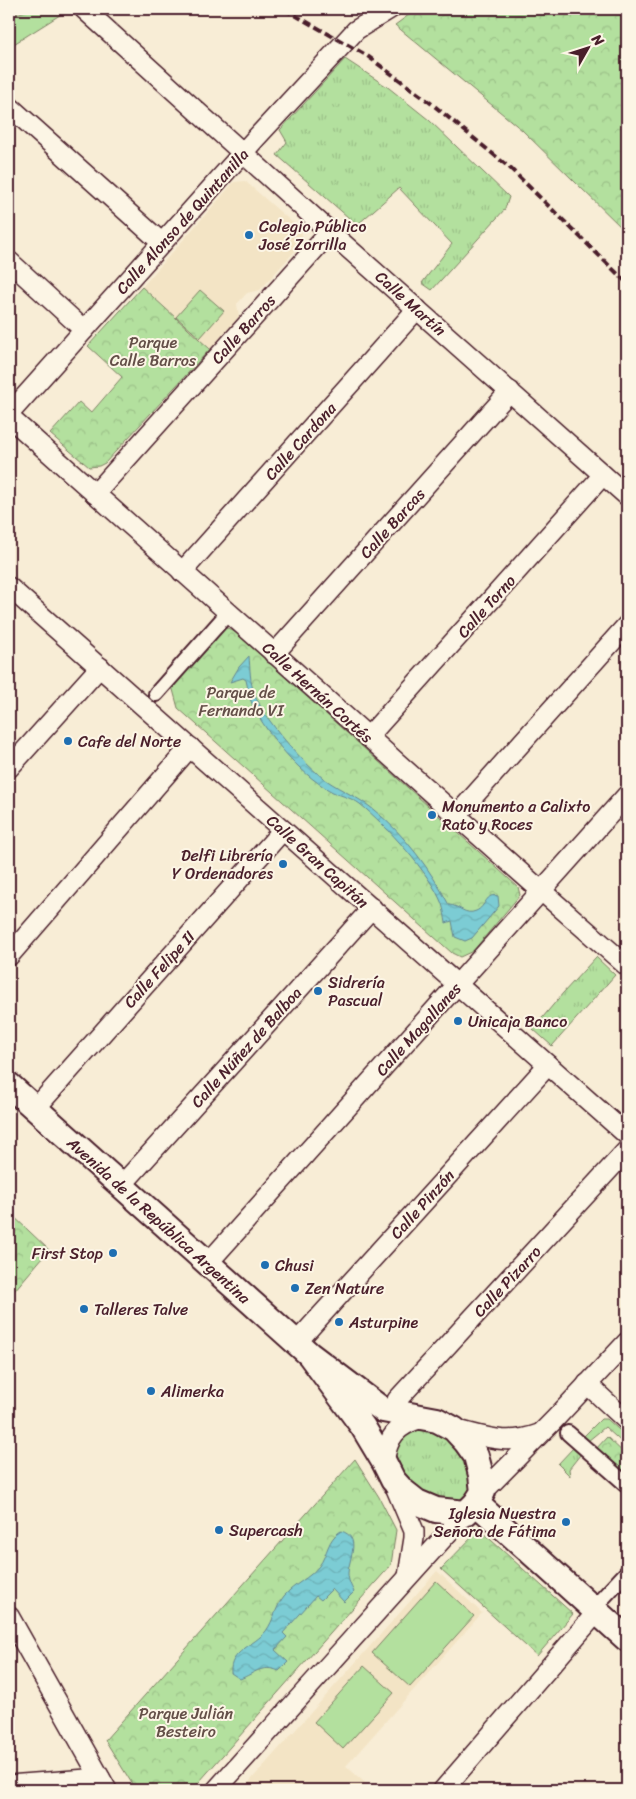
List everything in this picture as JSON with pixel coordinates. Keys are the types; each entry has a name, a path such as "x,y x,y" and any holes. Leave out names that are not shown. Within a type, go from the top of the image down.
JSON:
{"street":[{"name":"Calle Martín","path":"84,9 330,232 627,496"},
{"name":"Calle Alonso de Quintanilla","path":"9,416 162,243 356,30 390,9"},
{"path":"9,106 162,243"},
{"name":"Calle Barros","path":"95,494 330,232"},
{"path":"9,261 84,330"},
{"name":"Calle Cardona","path":"182,572 418,309"},
{"name":"Calle Barcas","path":"274,654 510,391"},
{"name":"Calle Hernán Cortés","path":"9,416 368,738 627,966"},
{"name":"Calle Torno","path":"368,738 604,475"},
{"name":"Calle Gran Capitán","path":"10,592 100,667 627,1135"},
{"path":"156,694 228,612"},
{"path":"456,816 627,625"},
{"path":"9,768 100,667"},
{"path":"9,956 190,747"},
{"name":"Calle Magallanes","path":"208,1263 627,795"},
{"name":"Calle Felipe II","path":"35,1108 283,830"},
{"name":"Calle Núñez de Balboa","path":"121,1186 372,908"},
{"name":"Calle Pinzón","path":"303,1349 548,1065"},
{"name":"Avenida de la República Argentina","path":"9,1085 303,1349 383,1410 412,1416"},
{"name":"Calle Pizarro","path":"412,1416 397,1400 627,1150"},
{"path":"216,1790 475,1502 627,1342"},
{"name":"Avenida de la República Argentina","path":"303,1349 363,1427 389,1471"},
{"path":"587,1384 627,1421"},
{"path":"408,1576 414,1531 389,1471 386,1446 394,1433 407,1423 412,1416 437,1420 454,1429 506,1441 524,1439 540,1434"},
{"path":"454,1429 476,1456 481,1475 475,1502"},
{"path":"568,1433 627,1486"},
{"path":"389,1471 403,1491 425,1506 442,1511 475,1502"},
{"path":"475,1502 599,1606 627,1639"},
{"path":"443,1790 627,1572"},
{"path":"9,1616 104,1784 9,1784"}],"shaded area":[{"path":"245,181 301,230 303,242 260,290 247,293 237,304 239,317 210,349 142,287 234,182"},
{"path":"437,1571 482,1613 346,1766 373,1790 242,1790"}],"green space":[{"path":"33,9 57,9 63,13 9,47 9,16"},
{"path":"417,9 627,9 627,233 522,130 395,25"},
{"path":"345,59 389,88 429,120 509,197 505,209 432,290 422,283 452,244 399,188 357,225 277,155 287,142 280,130"},
{"name":"Parque Calle Barros","path":"142,287 210,349 105,463 89,467 50,434 79,402 91,413 122,377 88,346"},
{"path":"200,290 224,311 200,338 176,317"},
{"name":"Parque de Fernando VI","path":"228,628 236,633 518,887 520,895 473,951 460,957 452,953 178,708 172,686 223,629"},
{"path":"596,957 615,975 552,1046 533,1029"},
{"path":"9,1212 49,1250 9,1297"},
{"path":"601,1419 607,1419 627,1437 627,1447 605,1427 588,1441 582,1438"},
{"path":"412,1429 430,1431 444,1436 464,1453 471,1471 473,1484 469,1494 459,1502 446,1503 432,1499 418,1491 406,1479 398,1466 395,1452 401,1437"},
{"path":"607,1437 627,1456 627,1478 595,1450"},
{"path":"574,1447 580,1455 569,1469 570,1476 558,1464"},
{"name":"Parque Julián Besteiro","path":"355,1459 379,1497 396,1530 391,1565 192,1790 136,1790 105,1740"},
{"path":"481,1531 573,1614 537,1656 441,1569 477,1532"},
{"path":"436,1581 474,1616 410,1687 372,1653"},
{"path":"364,1666 394,1693 343,1749 314,1722"}],"water":[{"path":"249,656 254,693 266,715 285,740 317,773 369,806 396,830 426,866 449,905 472,912 479,909 491,896 498,896 499,906 472,938 465,941 455,937 452,921 446,923 442,904 428,878 382,824 360,804 318,783 285,753 259,718 253,706 246,680 243,678 230,682 239,667"},
{"path":"341,1531 351,1538 353,1543 348,1573 354,1592 344,1602 332,1589 321,1600 316,1596 283,1633 287,1637 275,1650 288,1662 279,1671 268,1668 263,1669 240,1679 231,1673 231,1665 234,1659 243,1649 266,1631 284,1596 319,1566 330,1542"}],"railway":[{"path":"284,9 366,55 432,104 510,168 627,283"}],"place":[{"name":"Colegio Público José Zorrilla","path":"249,235"},
{"name":"Cafe del Norte","path":"68,741"},
{"name":"Monumento a Calixto Rato y Roces","path":"432,815"},
{"name":"Delfi Librería Y Ordenadores","path":"283,864"},
{"name":"Sidrería Pascual","path":"318,991"},
{"name":"Unicaja Banco","path":"458,1021"},
{"name":"First Stop","path":"113,1253"},
{"name":"Chusi","path":"265,1265"},
{"name":"Zen Nature","path":"295,1288"},
{"name":"Talleres Talve","path":"84,1309"},
{"name":"Asturpine","path":"339,1322"},
{"name":"Alimerka","path":"151,1391"},
{"name":"Iglesia Nuestra Señora de Fátima","path":"566,1522"},
{"name":"Supercash","path":"219,1530"}]}
